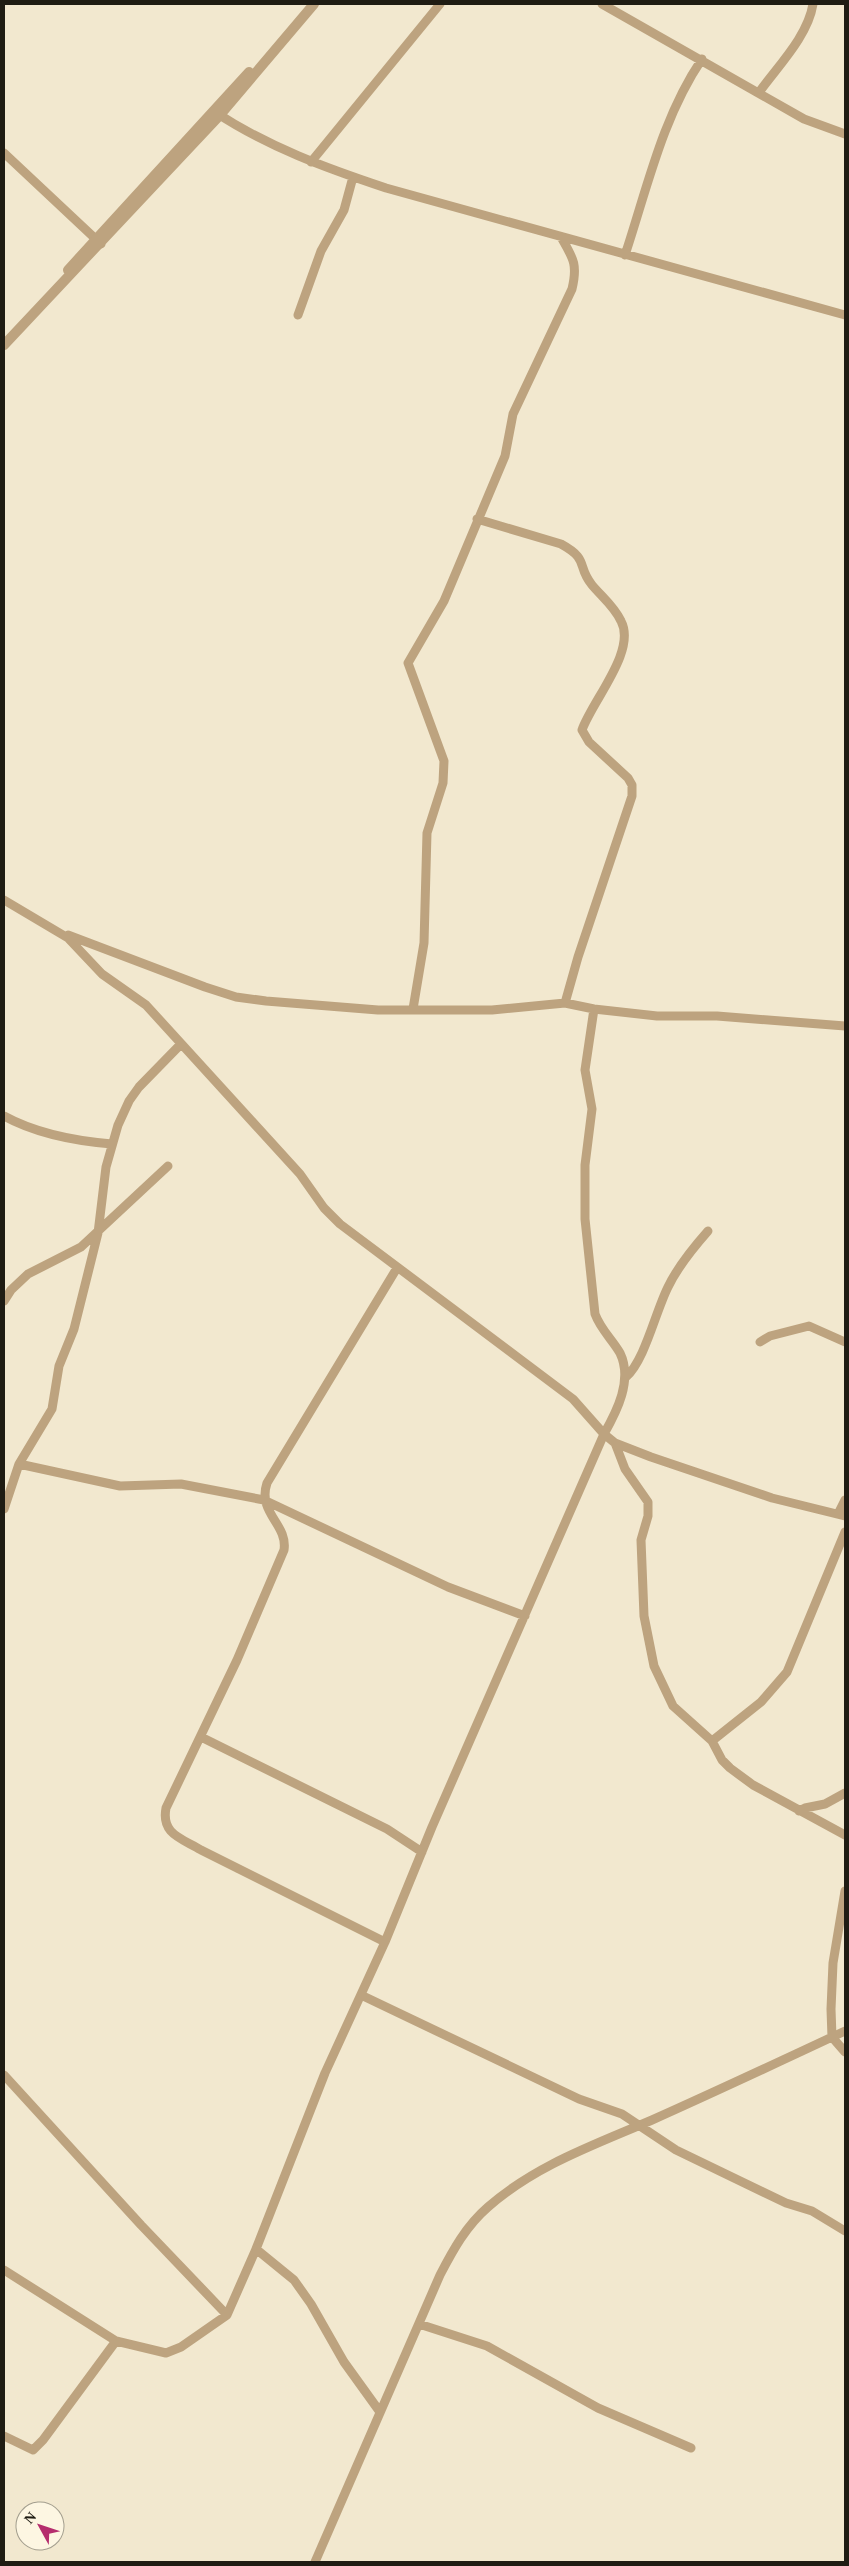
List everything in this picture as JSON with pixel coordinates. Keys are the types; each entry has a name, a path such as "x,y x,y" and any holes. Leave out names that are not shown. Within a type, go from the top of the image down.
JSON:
{"street":[{"path":"4,345 217,113 313,4"},
{"path":"311,162 440,4"},
{"path":"602,4 804,118 845,134"},
{"path":"760,92 798,38 808,20 813,4"},
{"path":"625,255 661,141 675,105 702,59"},
{"path":"217,113 265,141 311,162 353,177 845,316"},
{"path":"4,153 98,241"},
{"path":"298,315 321,250 344,210 353,177"},
{"path":"413,1009 424,943 427,833 443,783 444,761 408,663 444,602 477,519 505,456 513,414 572,289 576,268 574,259 560,237"},
{"path":"477,519 560,544 578,554 589,581 616,611 623,623 625,636 621,654 582,730 589,742 628,778 632,785 632,796 578,957 565,1003"},
{"path":"4,900 58,931 78,946 102,974 146,1005 180,1045 300,1174 332,1217 573,1400 604,1434 615,1443 772,1498 842,1515 845,1500"},
{"path":"58,931 236,997 378,1010 492,1010 565,1003 594,1009 657,1016 717,1016 845,1026"},
{"path":"4,2270 116,2341 166,2353 181,2348 227,2315 256,2249 325,2073 385,1942 422,1852 623,1392 626,1377 620,1353 600,1327 595,1314 585,1219 584,1165 592,1109 585,1070 594,1009"},
{"path":"4,1509 19,1464 52,1409 59,1366 74,1329 98,1233 106,1167 122,1115 139,1087 180,1045"},
{"path":"4,1118 42,1131 92,1142 112,1144"},
{"path":"4,1301 11,1290 28,1274 73,1252 98,1233 124,1205 168,1166"},
{"path":"626,1377 639,1363 653,1321 668,1286 687,1255 708,1230"},
{"path":"385,1942 201,1850 167,1828 164,1822 166,1808 201,1737 284,1550 284,1536 271,1517 264,1500 264,1491 267,1483 397,1268"},
{"path":"760,1342 770,1336 809,1326 845,1342"},
{"path":"615,1443 625,1469 648,1502 648,1516 641,1540 644,1616 654,1666 673,1706 712,1741 722,1760 730,1768 753,1785 799,1812 845,1835"},
{"path":"19,1464 120,1486 175,1483 264,1500 448,1587 525,1616"},
{"path":"712,1741 760,1702 787,1672 845,1532"},
{"path":"201,1737 387,1829 422,1852"},
{"path":"799,1812 805,1808 825,1804 845,1793"},
{"path":"845,1891 833,1963 832,2037 845,2052"},
{"path":"361,1995 532,2075 564,2092 622,2114 676,2150 786,2203 812,2211 845,2231"},
{"path":"315,2562 440,2275 459,2240 486,2208 517,2184 547,2166 845,2031"},
{"path":"4,2075 135,2219 227,2315"},
{"path":"256,2249 294,2280 344,2362 380,2412"},
{"path":"419,2324 487,2346 598,2408 691,2448"},
{"path":"4,2436 33,2450 43,2440 116,2341"}]}
